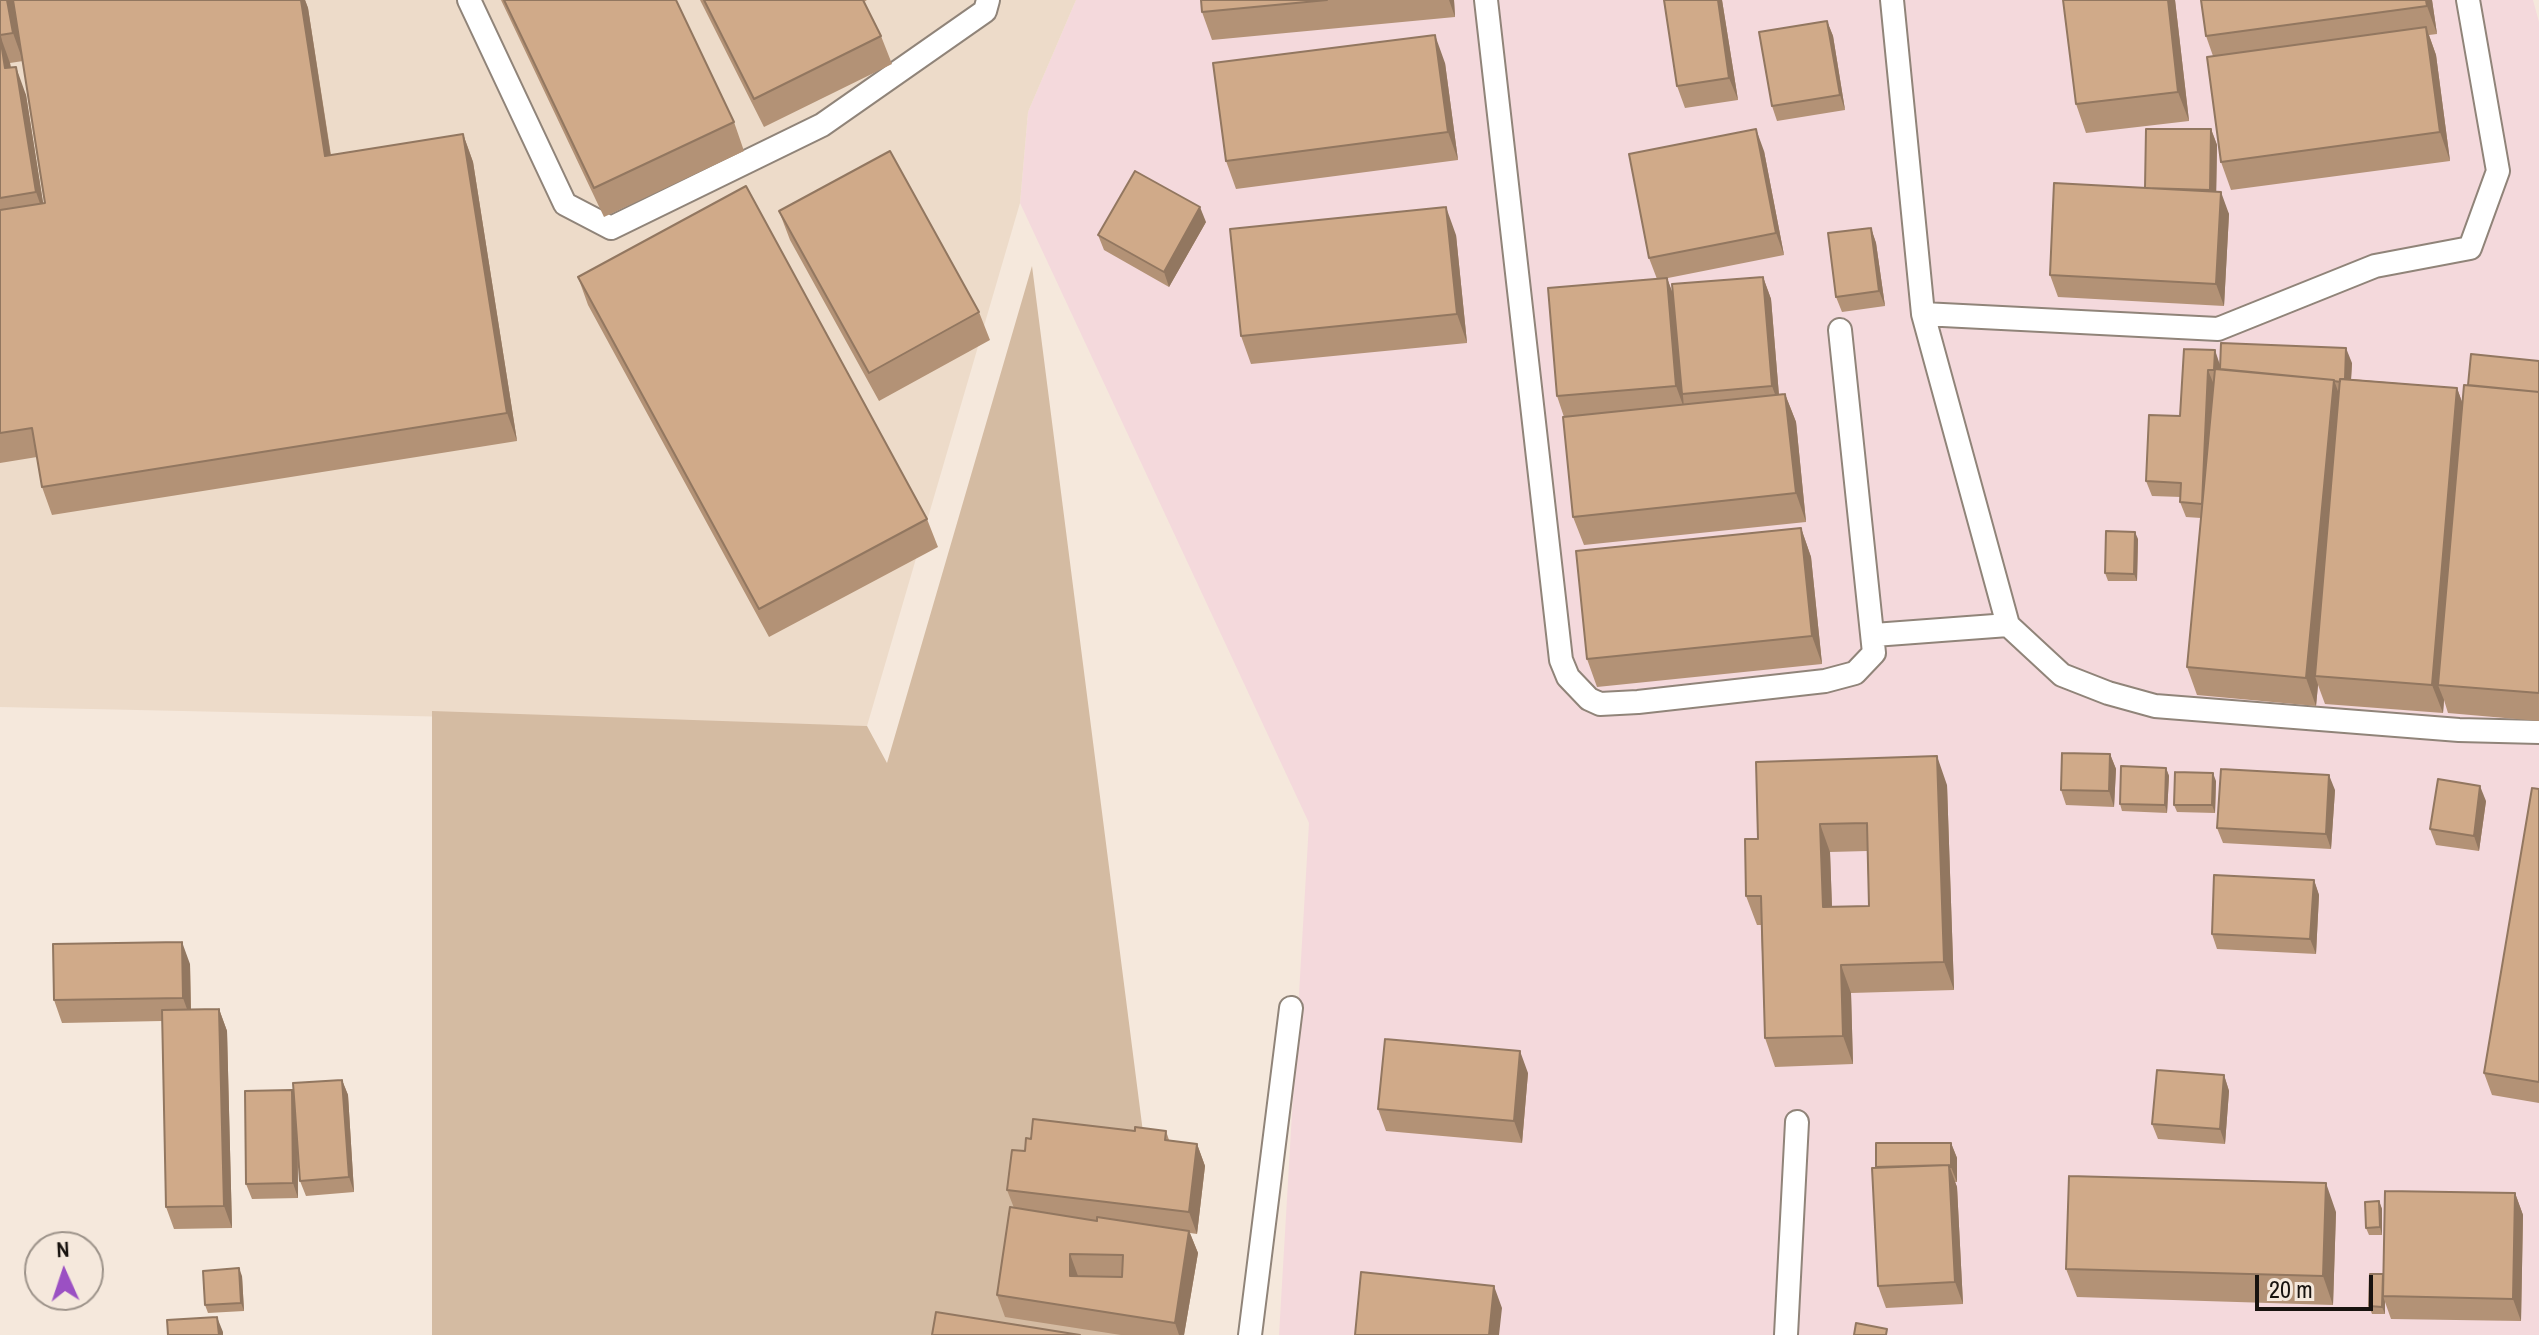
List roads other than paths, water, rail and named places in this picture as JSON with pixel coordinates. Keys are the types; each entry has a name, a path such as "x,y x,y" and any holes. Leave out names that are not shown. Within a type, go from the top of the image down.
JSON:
{"lane":[{"path":"469,0 565,204 611,228 822,125 985,11 988,0"},
{"path":"1486,0 1561,660 1568,677 1579,691 1600,704 1825,681 1855,673 1874,653 1840,330"},
{"path":"1892,0 1923,314 2008,625 2062,675 2108,693 2155,706 2459,730 2539,732"},
{"path":"1923,314 2218,329 2375,266 2470,248 2498,171 2468,0"},
{"path":"1874,635 2008,625"},
{"path":"1250,1335 1291,1008"},
{"path":"1786,1335 1797,1122"}]}
